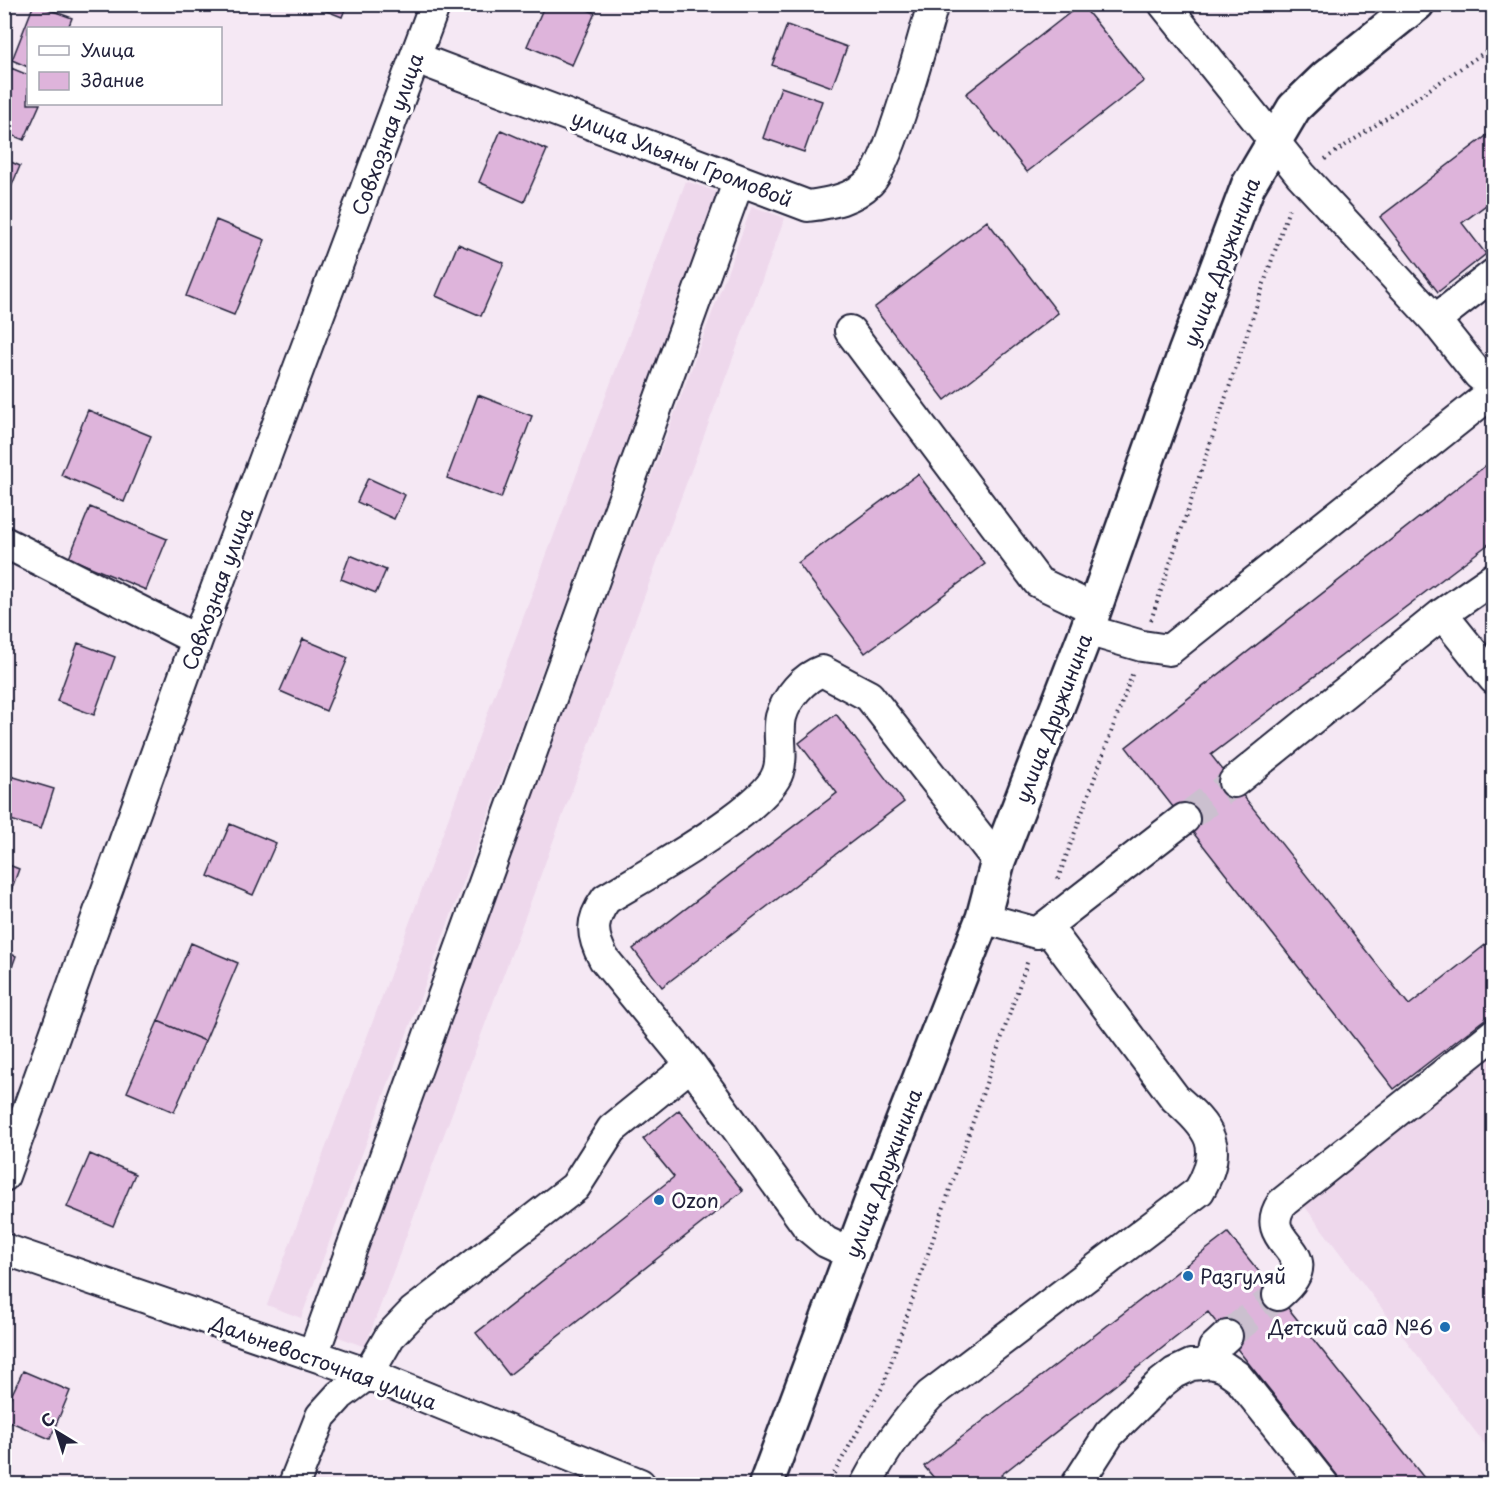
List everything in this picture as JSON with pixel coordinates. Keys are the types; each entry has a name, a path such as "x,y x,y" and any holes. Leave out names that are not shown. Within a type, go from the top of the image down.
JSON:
{"main road":[{"name":"улица Дружинина","path":"766,1485 852,1254 983,918 999,861 1091,619 1185,353 1248,186 1294,108 1326,77 1417,4"}],"street":[{"name":"Совхозная улица","path":"4,1176 197,640 435,4"},
{"name":"улица Ульяны Громовой","path":"416,58 808,206 830,203 855,194 872,180 884,156 933,4"},
{"path":"1164,4 1301,175 1436,320 1478,374 1494,387"},
{"path":"313,1355 739,180"},
{"path":"1436,320 1494,274"},
{"path":"850,331 1038,582 1091,619 1142,646 1169,650 1494,391"},
{"path":"4,542 197,640"},
{"path":"1234,782 1442,614 1494,578"},
{"path":"1442,614 1494,679"},
{"path":"852,1254 826,1242 808,1227 691,1065 604,959 595,943 592,928 595,914 606,899 717,830 764,794 778,773 781,717 798,687 809,675 822,671 869,696 999,861"},
{"path":"1042,930 1184,819"},
{"path":"866,1485 883,1450 902,1424 930,1395 1199,1191 1210,1173 1214,1154 1202,1122 1175,1098 1042,930 983,918"},
{"path":"1278,1295 1296,1277 1299,1268 1292,1251 1278,1234 1275,1226 1277,1211 1282,1203 1494,1034"},
{"path":"294,1485 321,1416 340,1395 368,1374 390,1336 413,1312 574,1187 612,1129 691,1065"},
{"name":"Дальневосточная улица","path":"4,1249 368,1374 640,1485"},
{"path":"1211,1363 1214,1348 1227,1336"},
{"path":"1077,1485 1109,1434 1160,1384 1174,1373 1191,1365 1211,1363 1224,1367 1237,1376 1323,1485"}],"path":[{"path":"1054,890 1107,749 1301,175 1494,46"},
{"path":"828,1485 883,1386 1042,930"}],"shaded area":[{"path":"686,181 720,193 301,1318 267,1305"},
{"path":"752,206 785,218 365,1347 331,1334"},
{"name":"Детский сад №6","path":"1493,1054 1493,1455 1299,1199"}],"building":[{"path":"34,4 72,18 68,27 27,27 27,67 12,60"},
{"path":"309,4 347,4 342,17"},
{"path":"545,4 574,4 595,13 572,65 527,46"},
{"path":"1081,4 1144,81 1027,172 966,94"},
{"path":"787,25 847,47 832,87 772,65"},
{"path":"11,68 27,75 27,105 40,105 24,140 4,132 4,85"},
{"path":"781,87 822,101 804,152 763,138"},
{"path":"501,130 547,150 524,202 479,182"},
{"path":"1494,130 1494,199 1462,223 1486,254 1438,292 1380,217"},
{"path":"4,159 20,166 4,204"},
{"path":"216,220 265,240 234,315 186,296"},
{"path":"987,221 1058,313 945,400 874,308"},
{"path":"458,244 504,263 481,316 436,296"},
{"path":"478,395 532,416 501,498 447,478"},
{"path":"88,410 151,436 124,502 61,475"},
{"path":"1494,459 1494,540 1211,755 1409,1005 1494,938 1494,1012 1394,1089 1126,747"},
{"path":"918,474 985,564 865,653 798,563"},
{"path":"368,478 405,495 394,519 357,502"},
{"path":"90,507 167,539 146,590 69,558"},
{"path":"350,555 386,570 376,593 341,579"},
{"path":"303,639 348,658 326,711 280,691"},
{"path":"78,643 115,657 94,715 57,701"},
{"path":"836,714 904,802 662,987 633,949 837,793 799,743"},
{"path":"4,774 54,789 41,829 4,818"},
{"path":"230,824 276,843 253,895 208,876"},
{"path":"4,863 19,869 5,907 4,907"},
{"path":"191,943 238,963 205,1041 158,1021"},
{"path":"4,952 16,956 4,989"},
{"path":"158,1021 205,1041 174,1112 127,1092"},
{"path":"679,1110 743,1191 509,1375 476,1333 674,1177 643,1139"},
{"path":"90,1154 135,1174 113,1226 67,1207"},
{"path":"1228,1233 1429,1484 1344,1484 1208,1312 1001,1475 1009,1484 939,1484 924,1466"},
{"path":"23,1371 70,1391 50,1439 4,1419 4,1411"}],"tunnel":[{"path":"1184,819 1234,782"},
{"path":"1227,1336 1278,1295"}],"place":[{"name":"Ozon","path":"659,1200"},
{"name":"Разгуляй","path":"1188,1276"},
{"name":"Детский сад №6","path":"1445,1327"}]}
